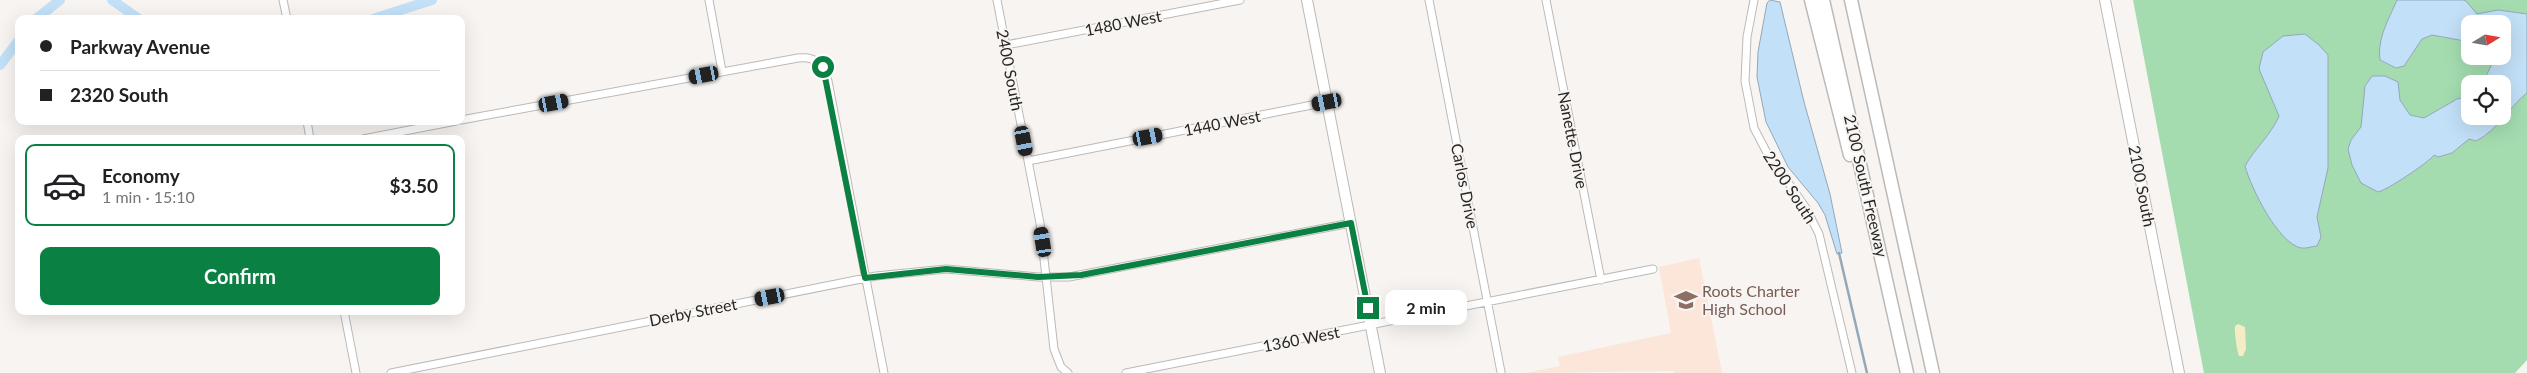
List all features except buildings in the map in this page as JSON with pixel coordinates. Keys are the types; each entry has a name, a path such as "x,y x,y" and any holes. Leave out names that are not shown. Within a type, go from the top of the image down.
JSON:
{"highway":[{"path":"1811,0 1851,158 1872,213"},
{"name":"2100 South Freeway","path":"1824,0 1907,373"},
{"name":"2100 South Freeway","path":"1851,0 1934,373"},
{"path":"1860,0 1867,72"}],"street":[{"path":"283,0 286,15"},
{"path":"709,0 722,71"},
{"name":"2400 South","path":"997,0 1040,222 1054,349 1061,367 1068,373"},
{"name":"1480 West","path":"1006,45 1240,0"},
{"path":"1307,0 1380,373"},
{"name":"Carlos Drive","path":"1429,0 1501,372"},
{"name":"Nanette Drive","path":"1546,0 1601,280"},
{"name":"2200 South","path":"1754,0 1747,37 1744,81 1754,128 1766,151 1806,208 1819,234 1852,373"},
{"name":"2100 South","path":"2105,0 2179,373"},
{"path":"465,119 798,58 809,57 817,60 823,67 828,81 884,373"},
{"name":"1440 West","path":"1028,160 1327,102"},
{"path":"384,135 435,125"},
{"name":"Derby Street","path":"391,373 865,278 946,269 1046,277 1081,275 1351,223"},
{"name":"1360 West","path":"1126,373 1653,269"},
{"path":"345,315 356,373"}],"shaded area":[{"name":"Roots Charter High School","path":"1699,258 1722,373 1674,373 1674,371 1525,373 1560,366 1558,357 1671,333 1659,267"}],"green space":[{"path":"2133,0 2527,0 2527,360 2515,373 2204,373"}],"sand":[{"path":"2238,324 2245,327 2246,349 2243,356 2239,356 2237,346 2235,326"}],"water":[{"path":"1770,0 1780,2 1804,102 1830,194 1842,253 1837,254 1825,215 1818,203 1788,167 1766,122 1757,77 1758,52 1767,3"},
{"path":"2397,0 2463,0 2477,14 2498,10 2527,14 2527,93 2511,109 2511,75 2486,75 2491,65 2511,65 2511,15 2461,15 2461,40 2432,35 2422,39 2404,66 2396,68 2380,60 2380,44 2384,29"},
{"path":"2305,34 2328,55 2328,168 2317,217 2321,237 2317,246 2301,248 2292,244 2275,226 2259,200 2245,166 2272,129 2279,116 2259,69 2263,52 2283,36"},
{"path":"2372,76 2385,76 2398,82 2400,100 2410,115 2424,118 2461,98 2461,125 2497,125 2476,141 2469,139 2452,153 2438,157 2434,155 2407,176 2378,192 2361,183 2352,165 2348,149 2351,140 2361,127 2365,86"}],"waterway":[{"path":"41,15 60,0"},
{"path":"112,0 133,15"},
{"path":"385,15 432,0"},
{"path":"0,65 15,45"},
{"path":"1839,253 1867,373"}],"place":[{"name":"Roots Charter High School","path":"1686,300"}],"route":[{"path":"823,67 828,81 865,278 901,272 946,269 1056,278 1081,275 1351,223 1368,308"}]}
